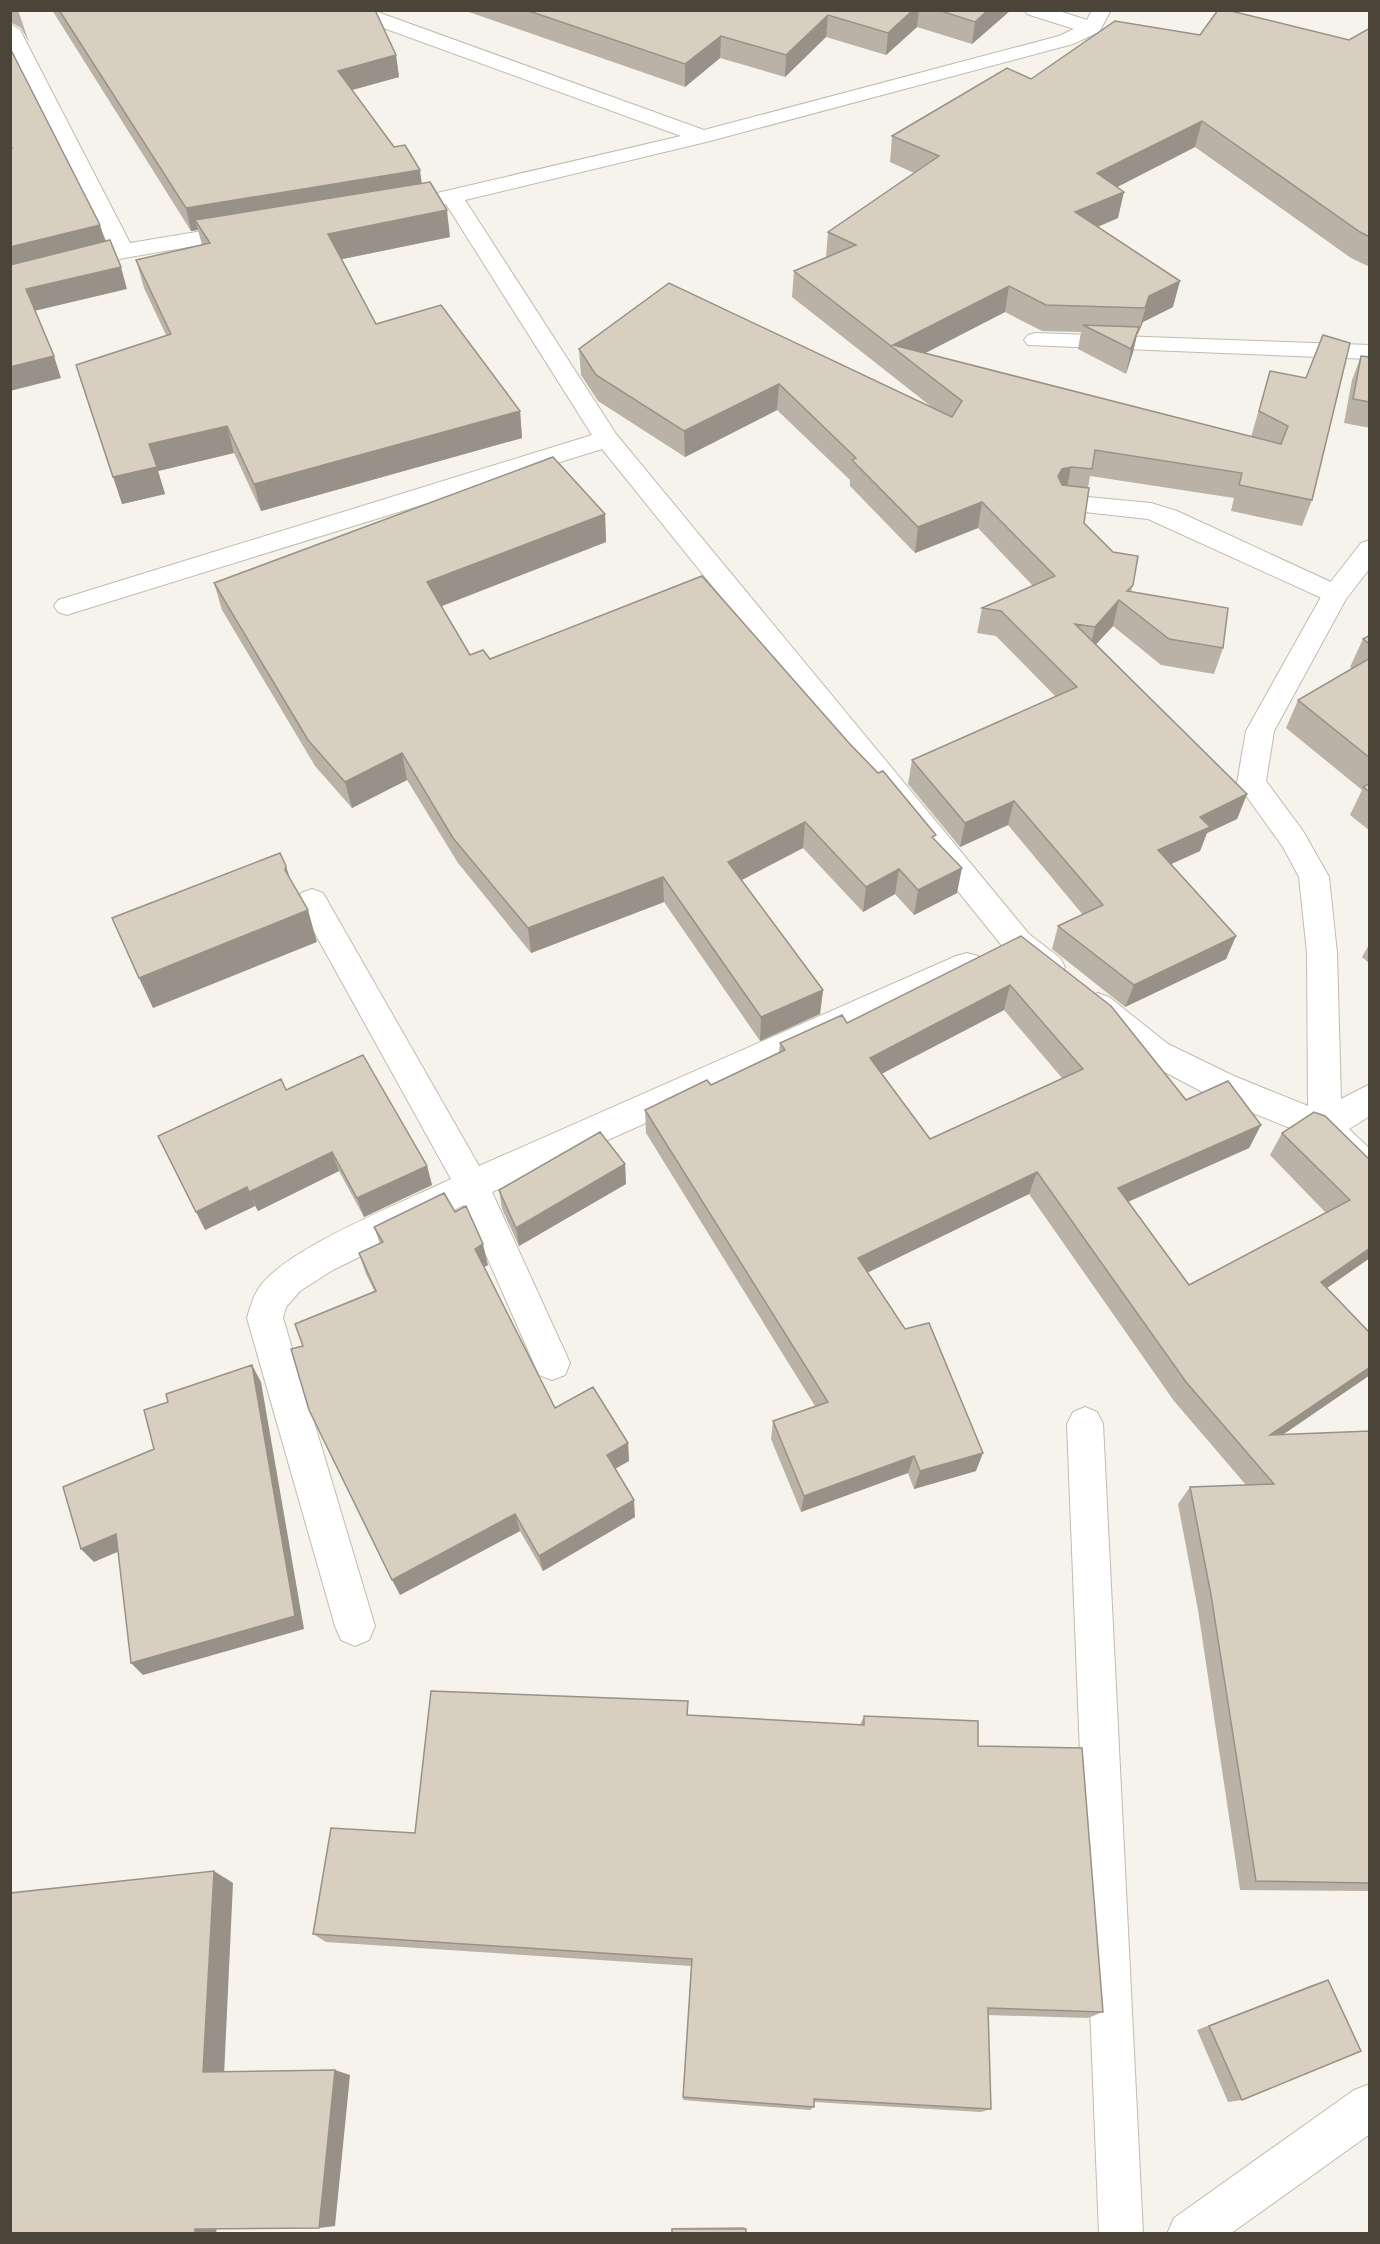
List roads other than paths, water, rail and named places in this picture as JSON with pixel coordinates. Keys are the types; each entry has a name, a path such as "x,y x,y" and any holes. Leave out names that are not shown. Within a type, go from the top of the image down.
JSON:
{"street":[{"path":"352,10 703,137"},
{"path":"1034,10 1097,19"},
{"path":"417,203 452,197 703,137 1066,40 1097,19"},
{"path":"10,30 123,251"},
{"path":"452,197 607,439 1018,943 1157,1053 1222,1086 1325,1127 1370,1172"},
{"path":"10,280 123,251 264,228"},
{"path":"1036,340 1370,352"},
{"path":"68,606 607,439"},
{"path":"1325,1127 1322,953 1314,877 1293,839 1251,783 1260,731 1335,594 1370,549"},
{"path":"312,902 472,1185 552,1363"},
{"path":"356,1626 265,1318 271,1299 288,1280 312,1264 472,1185 1018,943"},
{"path":"1325,1127 1370,1098"},
{"path":"1190,2234 1370,2106"}],"lane":[{"path":"1066,503 1151,511 1335,594"},
{"path":"1084,1424 1122,2234"}]}
